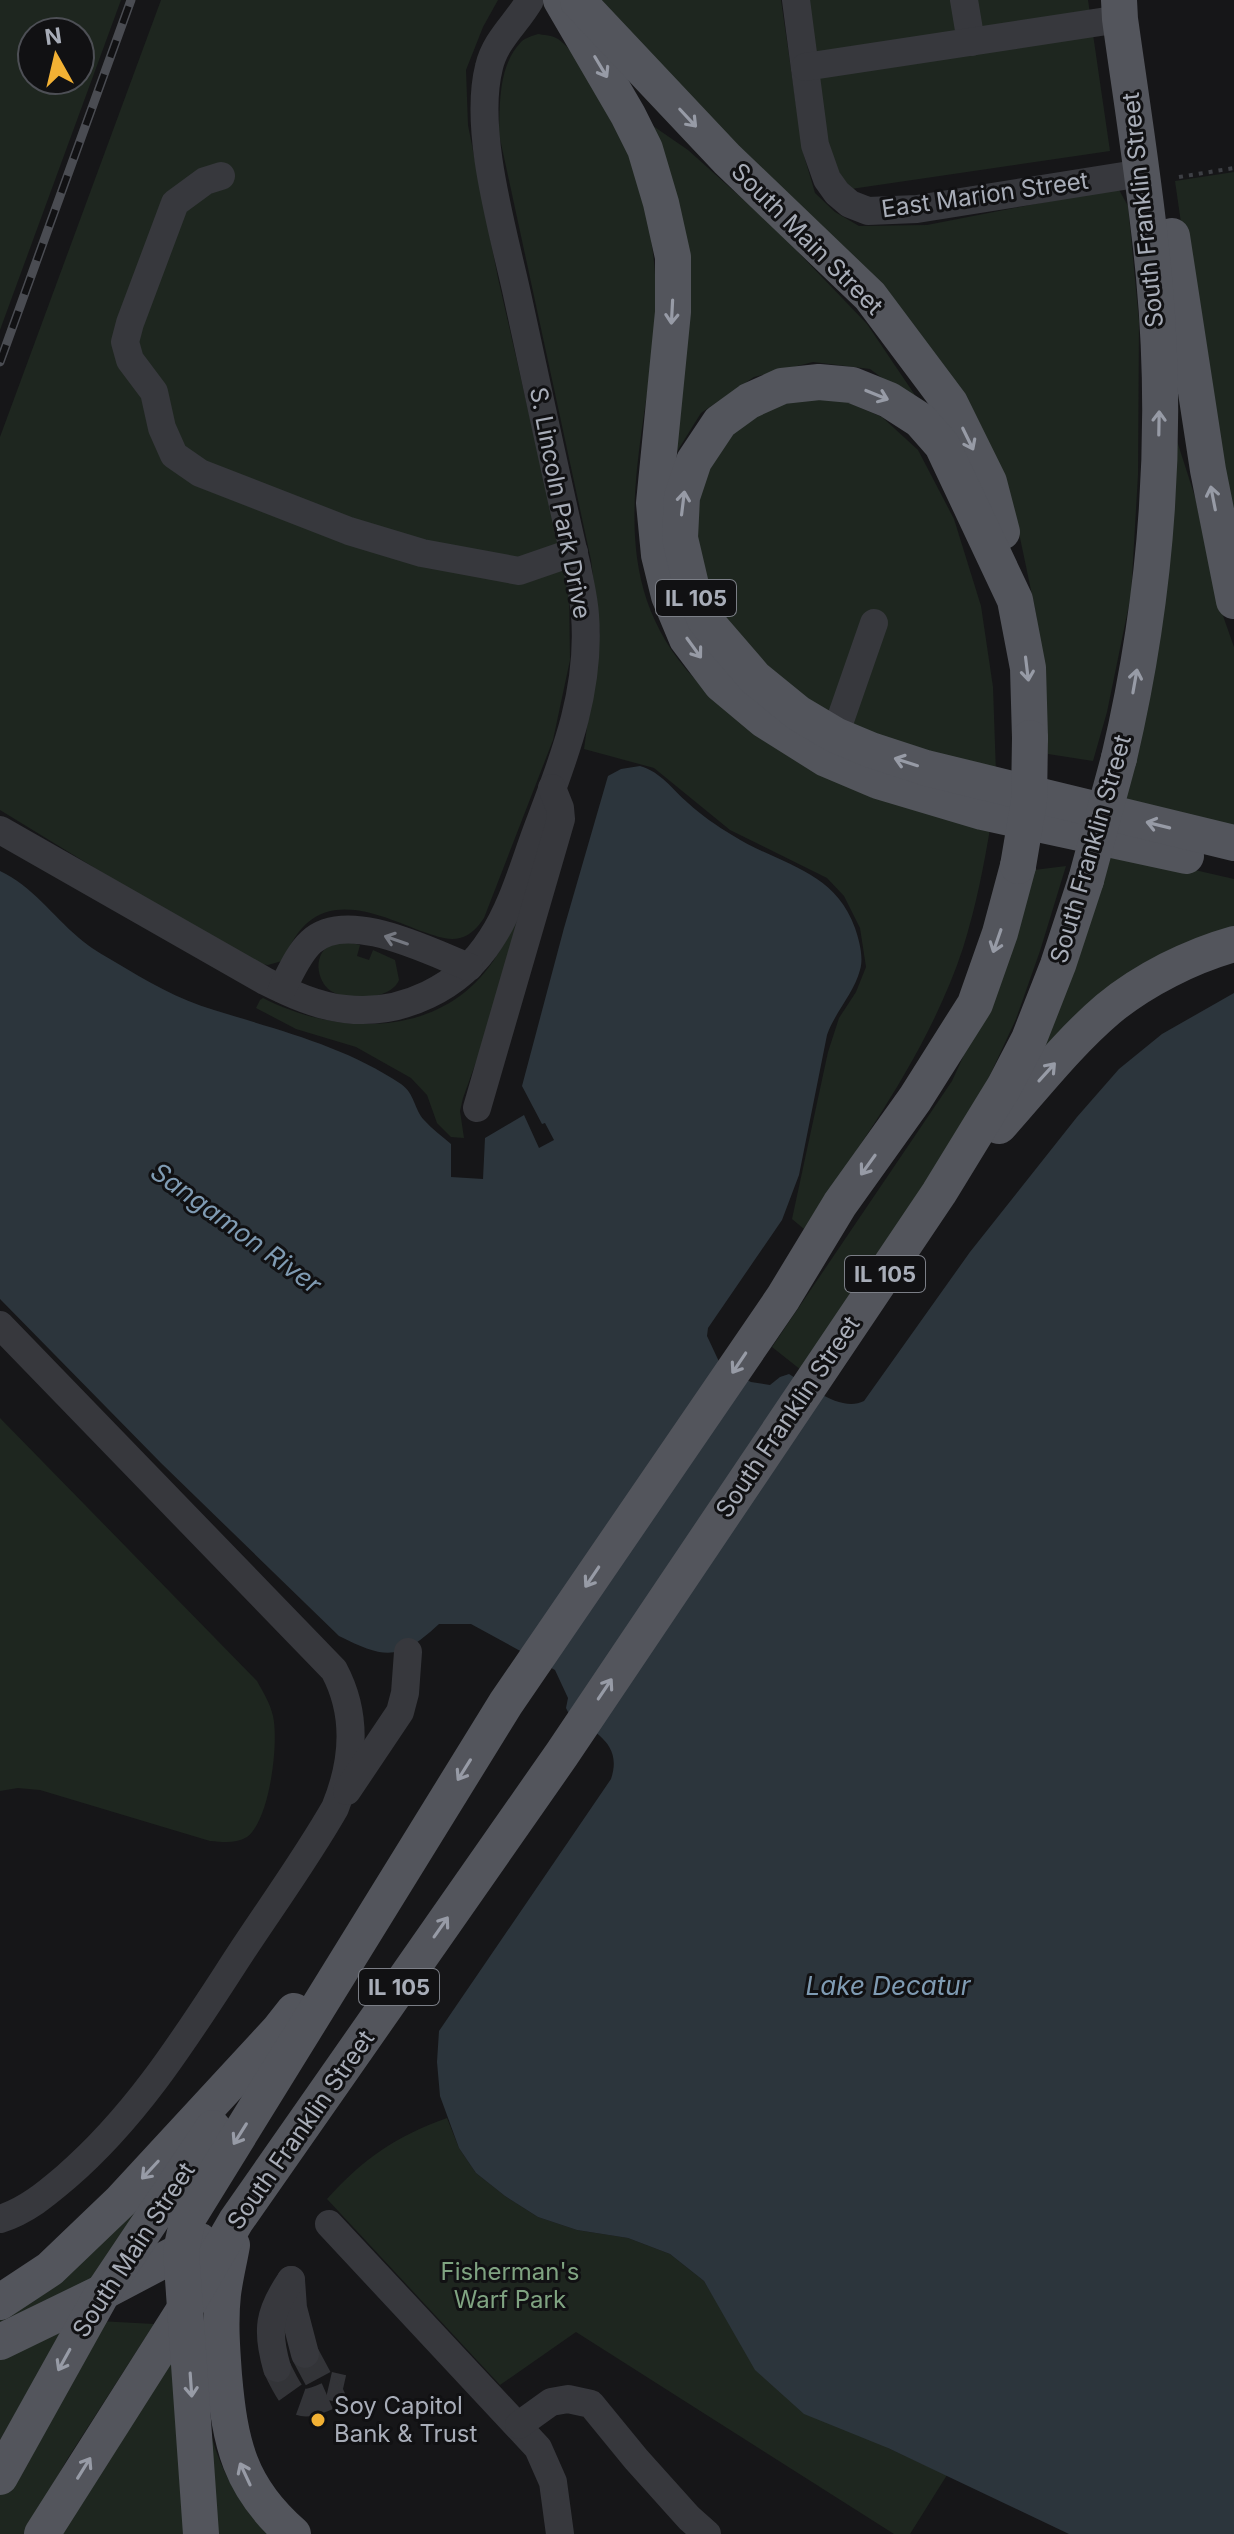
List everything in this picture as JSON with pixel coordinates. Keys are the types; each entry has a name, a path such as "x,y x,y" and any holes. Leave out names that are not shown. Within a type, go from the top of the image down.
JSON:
{"main road":[{"path":"561,0 579,16 645,149 661,203 673,257 673,312 654,503 659,555 669,596 687,639 721,684 764,720 826,759 878,781 982,812 1234,867"},
{"path":"1123,6 1140,32 1208,470 1234,601"},
{"name":"South Franklin Street","path":"186,2307 236,2221 562,1754 939,1193 1004,1087 1029,1039 1086,880 1119,758 1137,672 1154,558 1160,383 1154,278 1123,6"},
{"name":"South Main Street","path":"579,16 870,296 915,353 950,403 989,482 1015,600"},
{"name":"IL 105","path":"0,2302 50,2269 111,2211 279,2030 413,1853 506,1703 783,1298 840,1204 915,1099 975,1004 1000,933 1018,866 1029,801 1030,738 1028,668 1015,600 942,445 920,420 889,400 852,385 819,382 782,386 749,401 720,422 694,461 682,497 680,538 691,585 705,620 755,678 798,713 835,735 871,750 926,768 1234,843"},
{"name":"IL 105","path":"939,1193 1109,1008 1180,965 1234,944"},
{"path":"201,2534 181,2251 188,2218 413,1853"},
{"name":"South Main Street","path":"0,2477 103,2292 279,2030"},
{"path":"236,2221 221,2320 231,2434 252,2489 268,2511 293,2534"},
{"name":"IL 105","path":"0,2342 103,2292 236,2221"},
{"path":"42,2534 186,2307"}],"street":[{"name":"S. Lincoln Park Drive","path":"0,830 282,989 330,1007 363,1011 417,1000 445,985 482,953 501,921 552,788 579,704 586,655 585,614 574,552 498,207 485,134 483,109 489,66 509,28 530,0"},
{"name":"East Marion Street","path":"796,0 815,145 827,179 850,204 868,211 917,209 1142,173"},
{"path":"964,0 971,42"},
{"path":"805,67 971,42 1123,6"},
{"path":"509,28 524,19 546,15 566,20 579,16"},
{"path":"221,176 205,181 175,203 125,342 130,360 154,392 162,428 174,455 200,473 349,531 422,553 519,571 574,552"},
{"path":"835,735 874,623"},
{"path":"477,1108 561,819 552,788"},
{"path":"282,989 309,943 325,931 342,928 392,938 469,967"},
{"path":"0,1325 334,1670 349,1706 351,1736 346,1775 335,1808"},
{"path":"0,2219 20,2211 84,2162 125,2120 162,2073 400,1712 405,1693 408,1652"},
{"path":"329,2224 538,2448 553,2482 560,2534"},
{"path":"280,2295 291,2280 291,2361"},
{"path":"519,2425 551,2402 568,2399 591,2404 636,2459 707,2534"}],"path":[{"path":"1179,177 1234,168"}],"green space":[{"path":"0,0 121,0 96,68 96,16 16,16 16,96 86,96 0,330"},
{"path":"161,0 498,0 483,27 466,70 468,125 498,278 569,589 570,660 553,740 484,918 468,935 460,938 438,936 364,912 333,910 306,924 282,961 268,965 250,963 0,810 0,437"},
{"path":"589,0 781,0 803,152 815,193 835,212 859,226 927,225 1118,188 1128,206 1139,321 1138,475 1131,595 1107,712 1093,761 1048,754 1046,702 1036,614 1019,533 947,378"},
{"path":"805,0 1088,0 1110,151 851,189 828,157"},
{"path":"538,34 561,41 586,73 623,139 644,201 656,297 634,510 637,555 646,598 665,639 695,679 727,710 746,723 991,823 968,933 932,1023 893,1094 804,1229 792,1219 828,1052 839,1018 856,992 866,967 860,928 844,896 827,878 730,830 654,768 584,749 600,632 591,560 499,134 502,86 508,62 521,42"},
{"path":"643,119 688,150 773,226 867,324 925,410 870,369 813,362 754,377 701,413 668,466 676,393"},
{"path":"1234,172 1234,566 1218,481 1175,181"},
{"path":"810,397 847,402 882,417 918,450 954,519 981,606 993,687 996,773 876,741 809,706 748,659 703,600 687,534 697,477 729,428 769,406"},
{"path":"1169,416 1196,500 1215,593 1234,647 1234,834 1120,806"},
{"path":"547,824 525,926 463,1098 460,1111 464,1138 451,1137 437,1123 427,1095 411,1078 356,1047 296,1029 256,1008 263,998 325,1020 358,1024 390,1023 422,1016 450,1002 476,982 505,941"},
{"path":"1108,850 1234,879 1234,928 1031,1068"},
{"path":"1066,866 1016,1019 959,1134 801,1370 772,1347 952,1081 985,1009 1034,870"},
{"path":"333,944 360,945 357,956 369,960 373,950 395,960 399,980 394,987 378,995 358,998 338,995 326,986 318,967 322,953"},
{"path":"0,1418 257,1681 272,1711 275,1743 271,1780 262,1815 247,1837 233,1842 210,1841 40,1790 18,1788 0,1791"},
{"name":"Fisherman's Warf Park","path":"447,2118 459,2148 476,2173 505,2196 538,2217 577,2230 628,2238 670,2254 704,2281 729,2322 888,2448 947,2475 910,2534 894,2534 576,2332 500,2385 327,2199 381,2150"},
{"path":"146,2203 95,2281 0,2325 0,2310"},
{"path":"72,2319 0,2440 0,2353"},
{"path":"99,2321 154,2324 68,2458 24,2534 0,2534 0,2493"},
{"path":"171,2357 186,2534 51,2534"},
{"path":"210,2430 232,2486 269,2534 212,2534"}],"water":[{"name":"Lake Decatur","path":"640,766 660,777 721,828 803,871 834,893 846,908 860,949 861,965 857,978 827,1035 799,1175 782,1220 708,1328 707,1336 722,1368 751,1382 770,1385 789,1374 835,1401 855,1404 864,1401 970,1252 1119,1069 1162,1034 1234,993 1234,2534 1069,2534 888,2448 804,2414 755,2370 704,2281 670,2254 628,2238 577,2230 538,2217 476,2173 459,2148 440,2096 437,2062 439,2031 611,1779 614,1767 610,1747 569,1714 566,1708 568,1698 555,1670 471,1624 439,1624 414,1644 392,1652 369,1649 339,1636 161,1463 0,1299 0,871 32,893 87,945 150,982 201,1006 334,1049 401,1084 409,1092 424,1120 451,1144 451,1177 483,1179 485,1138 524,1115 539,1148 554,1140 522,1086 608,776 621,769"}],"tunnel":[{"path":"305,2354 321,2384 343,2389"},
{"path":"277,2368 290,2393 302,2402 318,2400 343,2389"}],"railway":[{"path":"0,362 131,0"}],"place":[{"name":"Soy Capitol Bank & Trust","path":"318,2420"}],"water label":[{"name":"Sangamon River","path":"236,1228"}]}
